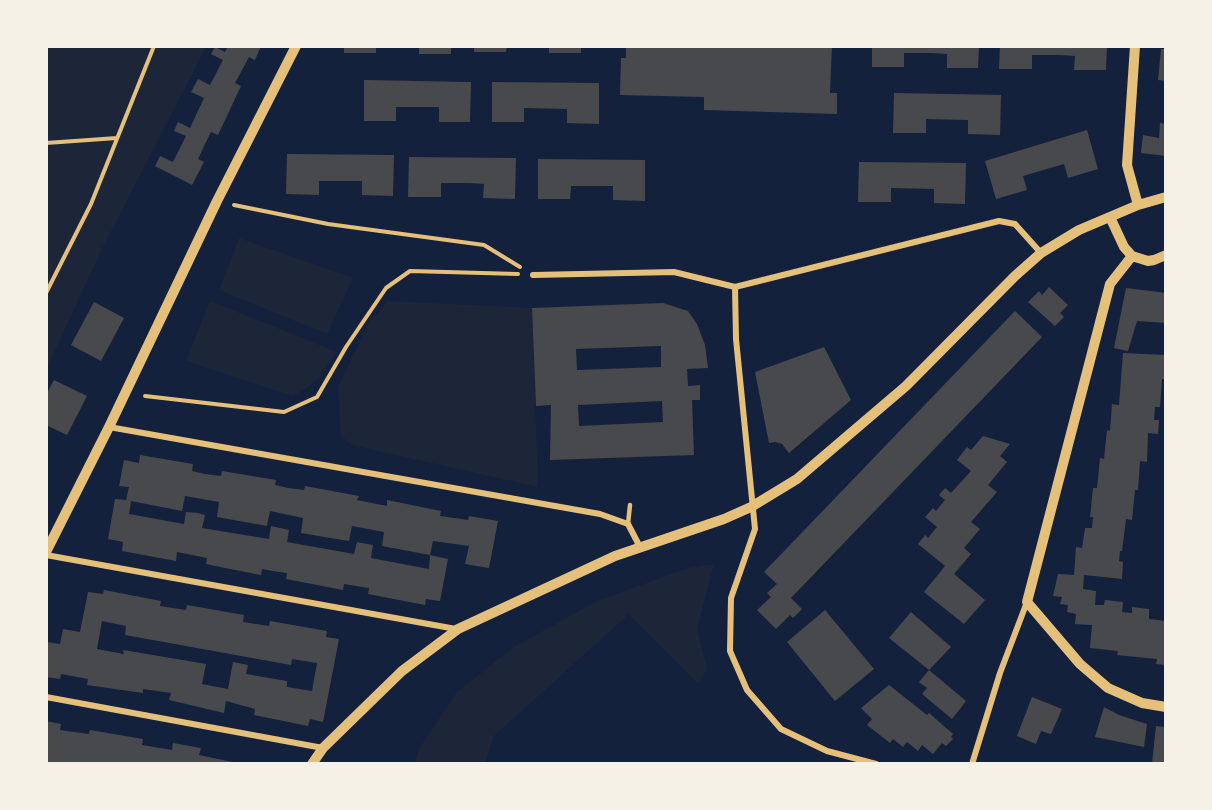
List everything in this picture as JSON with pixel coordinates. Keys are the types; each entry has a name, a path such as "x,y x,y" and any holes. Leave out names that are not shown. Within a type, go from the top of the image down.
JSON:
{"street":[{"path":"296,46 217,201 46,553 458,629"},
{"path":"1135,46 1127,165 1138,205"},
{"path":"312,764 323,748 402,671 458,629 639,546 724,519 751,507 797,479 906,386 1015,276 1041,253 1079,230 1138,205 1165,198"},
{"path":"1110,217 1124,247 1132,256 1148,261 1166,255"},
{"path":"533,275 674,273 735,287 999,221 1015,224 1041,253"},
{"path":"972,764 1000,673 1027,602 1110,284 1132,256"},
{"path":"735,287 736,339 755,529 731,598 730,651 747,690 780,729 827,751 876,764"},
{"path":"109,427 600,514 628,524 639,546"},
{"path":"1027,602 1080,664 1108,688 1142,703 1166,707"},
{"path":"46,697 323,748"}],"lane":[{"path":"628,524 630,505"}],"path":[{"path":"46,293 91,204 154,46"},
{"path":"46,143 117,138"},
{"path":"217,201 328,224 484,245 533,275"},
{"path":"125,394 284,412 317,397 346,347 386,288 410,271 533,275"}],"shaded area":[{"path":"47,47 206,47 102,249 47,368"},
{"path":"239,238 353,278 327,334 219,290"},
{"path":"210,301 337,352 320,377 307,388 292,396 186,361"},
{"path":"388,301 532,308 538,487 352,445 341,436 338,387 369,323"},
{"path":"714,564 697,629 707,669 698,684 629,614 494,736 485,763 415,763 419,749 457,692 514,647 597,601 688,568"}],"building":[{"path":"228,46 261,46 255,60 249,57 235,83 241,86 218,135 211,132 204,146 198,159 204,162 192,185 155,166 160,156 173,162 186,136 174,131 178,122 190,128 204,98 191,92 198,79 210,85 223,60 211,54 215,47 225,52"},
{"path":"344,46 376,46 376,53 344,53"},
{"path":"419,46 451,46 451,54 419,54"},
{"path":"474,46 507,46 506,52 474,52"},
{"path":"549,46 581,46 581,53 549,53"},
{"path":"626,46 832,46 830,93 837,93 837,114 704,110 704,97 620,95 621,58 626,58"},
{"path":"872,46 979,46 978,68 947,68 947,54 932,53 904,53 904,67 872,67"},
{"path":"1000,46 1107,46 1106,70 1074,70 1075,56 1060,55 1032,55 1032,69 999,69"},
{"path":"1161,49 1166,49 1166,81 1158,80"},
{"path":"364,80 471,82 470,122 439,122 439,107 396,107 396,121 364,121"},
{"path":"492,82 599,83 599,124 567,123 567,109 524,108 524,122 492,122"},
{"path":"894,93 1001,95 1000,135 968,134 968,120 926,119 926,133 893,133"},
{"path":"1160,123 1166,124 1166,156 1141,153 1143,135 1159,138"},
{"path":"1087,130 1098,169 1068,178 1064,164 1050,168 1023,176 1027,190 996,199 985,161"},
{"path":"287,154 394,155 393,196 362,195 362,181 319,181 319,195 286,194"},
{"path":"409,157 516,158 515,199 483,198 484,184 469,183 441,183 441,197 408,197"},
{"path":"538,159 645,160 645,201 613,200 613,186 571,186 570,199 538,199"},
{"path":"859,162 966,163 965,204 934,203 934,189 891,188 891,202 858,202"},
{"path":"1049,287 1068,305 1060,313 1064,317 1055,326 1028,302 1039,291 1042,295"},
{"path":"1126,288 1166,293 1166,323 1137,321 1128,351 1114,348"},
{"path":"94,302 124,318 101,361 71,345"},
{"path":"663,303 688,311 697,324 705,345 708,368 687,369 688,386 700,385 700,400 692,400 694,455 550,460 551,405 536,406 532,308","holes":["661,346 661,367 577,370 576,349","662,401 663,422 579,426 578,405"]},
{"path":"1015,311 1042,337 791,598 802,609 793,618 790,615 776,629 757,610 771,597 767,593 777,584 764,572"},
{"path":"824,347 851,400 789,453 782,444 769,443 755,372"},
{"path":"1123,353 1166,355 1166,379 1162,379 1160,407 1155,407 1154,420 1159,420 1158,434 1148,433 1147,462 1140,461 1138,490 1135,490 1132,520 1126,519 1122,551 1120,551 1119,561 1123,562 1122,579 1084,575 1083,589 1096,591 1095,605 1104,605 1105,600 1123,602 1122,612 1132,613 1132,607 1149,609 1149,619 1166,621 1166,665 1156,664 1157,659 1117,655 1118,651 1090,648 1092,625 1075,624 1076,614 1067,612 1068,605 1060,604 1062,597 1053,596 1058,574 1074,575 1076,547 1082,548 1085,528 1092,528 1093,517 1090,517 1093,488 1097,488 1100,458 1104,459 1107,430 1110,431 1112,404 1119,405"},
{"path":"54,380 87,396 67,435 46,425 46,395"},
{"path":"983,436 1010,444 1000,456 1007,462 988,485 997,492 971,522 980,529 964,548 971,554 954,574 985,600 964,624 924,592 945,566 918,544 925,535 928,538 937,527 925,517 933,508 936,511 945,500 939,495 945,488 951,493 971,471 957,460 967,447 971,450"},
{"path":"140,455 193,464 192,471 205,474 221,476 222,471 276,480 275,485 288,488 304,490 305,486 359,496 357,500 387,506 387,500 441,511 440,516 468,520 469,516 498,521 489,568 465,564 469,546 433,541 430,555 448,559 440,601 426,599 425,605 368,594 369,588 344,584 343,590 286,579 287,573 262,569 261,575 206,564 207,558 177,552 176,561 122,551 123,542 108,539 115,499 126,500 129,487 119,486 124,460 139,463","holes":["185,496 219,502 217,517 267,526 270,511 303,518 301,533 349,541 352,526 384,532 382,546 430,555 429,569 371,558 373,545 357,542 354,554 287,542 289,530 271,526 269,539 202,528 205,515 198,513 186,512 184,524 129,514 131,501 182,511"]},
{"path":"104,590 161,601 160,606 186,610 187,605 244,615 243,622 269,626 270,621 327,631 326,637 339,639 323,722 310,719 308,726 254,715 255,709 226,701 224,713 169,700 171,693 143,689 143,693 87,685 88,679 61,674 60,679 46,677 46,642 60,644 63,629 80,632 88,592 103,594","holes":["102,621 126,626 125,635 291,665 292,659 317,663 312,691 287,687 287,681 246,674 248,665 233,662 228,689 202,684 206,664 123,650 124,654 97,649"]},
{"path":"825,610 874,669 835,701 787,642"},
{"path":"911,612 951,647 929,670 889,638"},
{"path":"929,670 966,701 952,719 922,694 927,688 919,682"},
{"path":"889,685 927,715 929,713 953,734 951,737 953,739 946,746 942,743 933,754 922,745 918,751 907,742 903,747 893,739 890,743 867,725 872,719 861,708"},
{"path":"1032,697 1062,709 1051,734 1041,731 1036,744 1017,736"},
{"path":"1104,707 1119,715 1147,724 1144,747 1095,737"},
{"path":"46,721 61,724 60,730 89,734 90,730 143,739 142,745 172,750 173,743 201,748 199,755 242,764 46,763"},
{"path":"1156,726 1166,727 1166,764 1152,764"}]}
